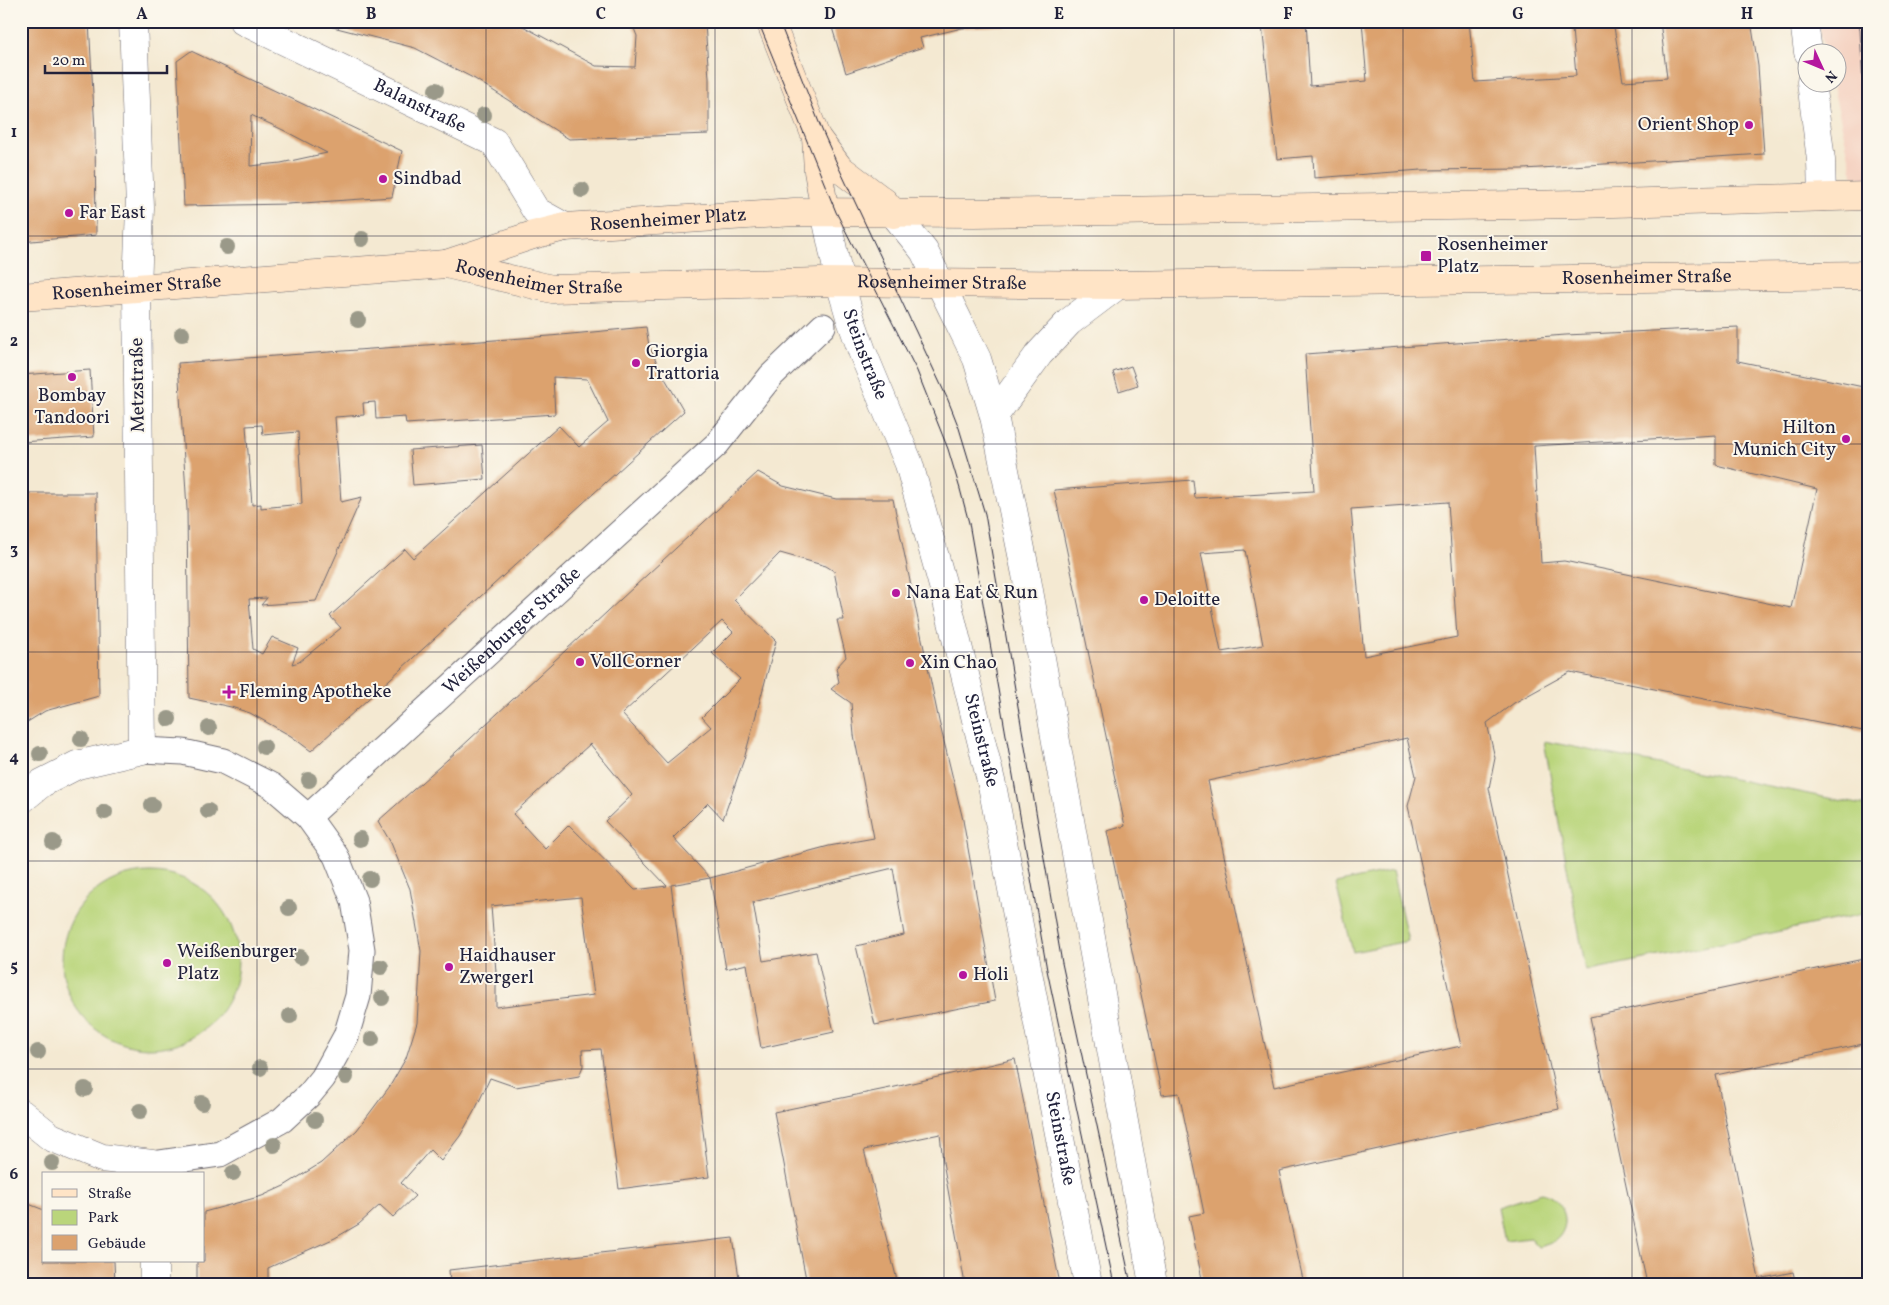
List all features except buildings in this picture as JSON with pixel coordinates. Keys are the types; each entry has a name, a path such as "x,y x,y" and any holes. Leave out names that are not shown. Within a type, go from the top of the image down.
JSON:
{"main road":[{"path":"770,21 816,137 838,168 884,202 894,214 1578,204 1868,196"},
{"path":"816,137 818,171 826,212"},
{"name":"Rosenheimer Platz","path":"446,264 533,235 565,227 794,212 894,214"},
{"name":"Rosenheimer Straße","path":"21,297 446,264 552,290 820,282 1118,285 1868,275"}],"street":[{"name":"Metzstraße","path":"133,21 140,208 137,288 142,750"},
{"name":"Balanstraße","path":"243,21 494,142 536,211 565,227"},
{"path":"1804,21 1807,42"},
{"path":"1812,92 1822,197"},
{"name":"Steinstraße","path":"826,212 840,283 862,351 909,464 950,612 992,785 1088,1284"},
{"path":"894,214 924,251 941,284 977,359 994,416 1026,574 1154,1284"},
{"path":"994,416 1039,354 1069,322 1118,285"},
{"name":"Weißenburger Straße","path":"308,817 717,444 771,376 823,326"},
{"path":"21,800 42,783 77,765 142,750 184,752 223,761 272,786 308,817 336,856 354,901 362,950 358,996 346,1036 323,1078 309,1095 282,1120 220,1154 152,1169 102,1158 51,1137 21,1113"},
{"path":"154,1262 154,1284"}],"shaded area":[{"path":"1818,21 1868,21 1868,178 1854,178 1834,92 1846,92 1846,42 1823,42"}],"green space":[{"path":"1544,741 1868,806 1868,913 1586,971"},
{"path":"1392,871 1408,941 1353,952 1336,883"},
{"path":"141,872 159,872 176,875 192,882 218,904 228,918 235,934 238,960 237,977 232,994 218,1016 206,1028 192,1038 176,1045 159,1048 141,1048 124,1045 108,1038 82,1016 72,1002 65,986 62,969 62,951 65,934 72,918 94,892 108,882 124,875"},
{"path":"1542,1193 1555,1200 1563,1210 1565,1224 1559,1237 1547,1245 1538,1247 1530,1238 1505,1241 1498,1207"}],"tram line":[{"path":"758,21 836,212 917,371 948,449 960,489 969,523 1047,970 1114,1284"},
{"path":"779,21 822,130 948,400 959,428 985,514 1062,963 1131,1284"}],"place":[{"name":"Orient Shop","path":"1749,125"},
{"name":"Sindbad","path":"383,179"},
{"name":"Far East","path":"69,213"},
{"name":"Rosenheimer Platz","path":"1426,256"},
{"name":"Giorgia Trattoria","path":"636,363"},
{"name":"Bombay Tandoori","path":"72,377"},
{"name":"Hilton Munich City","path":"1846,439"},
{"name":"Nana Eat & Run","path":"896,593"},
{"name":"Deloitte","path":"1144,600"},
{"name":"VollCorner","path":"580,662"},
{"name":"Xin Chao","path":"910,663"},
{"name":"Fleming Apotheke","path":"229,692"},
{"name":"Weißenburger Platz","path":"167,963"},
{"name":"Haidhauser Zwergerl","path":"449,967"},
{"name":"Holi","path":"963,975"}]}
